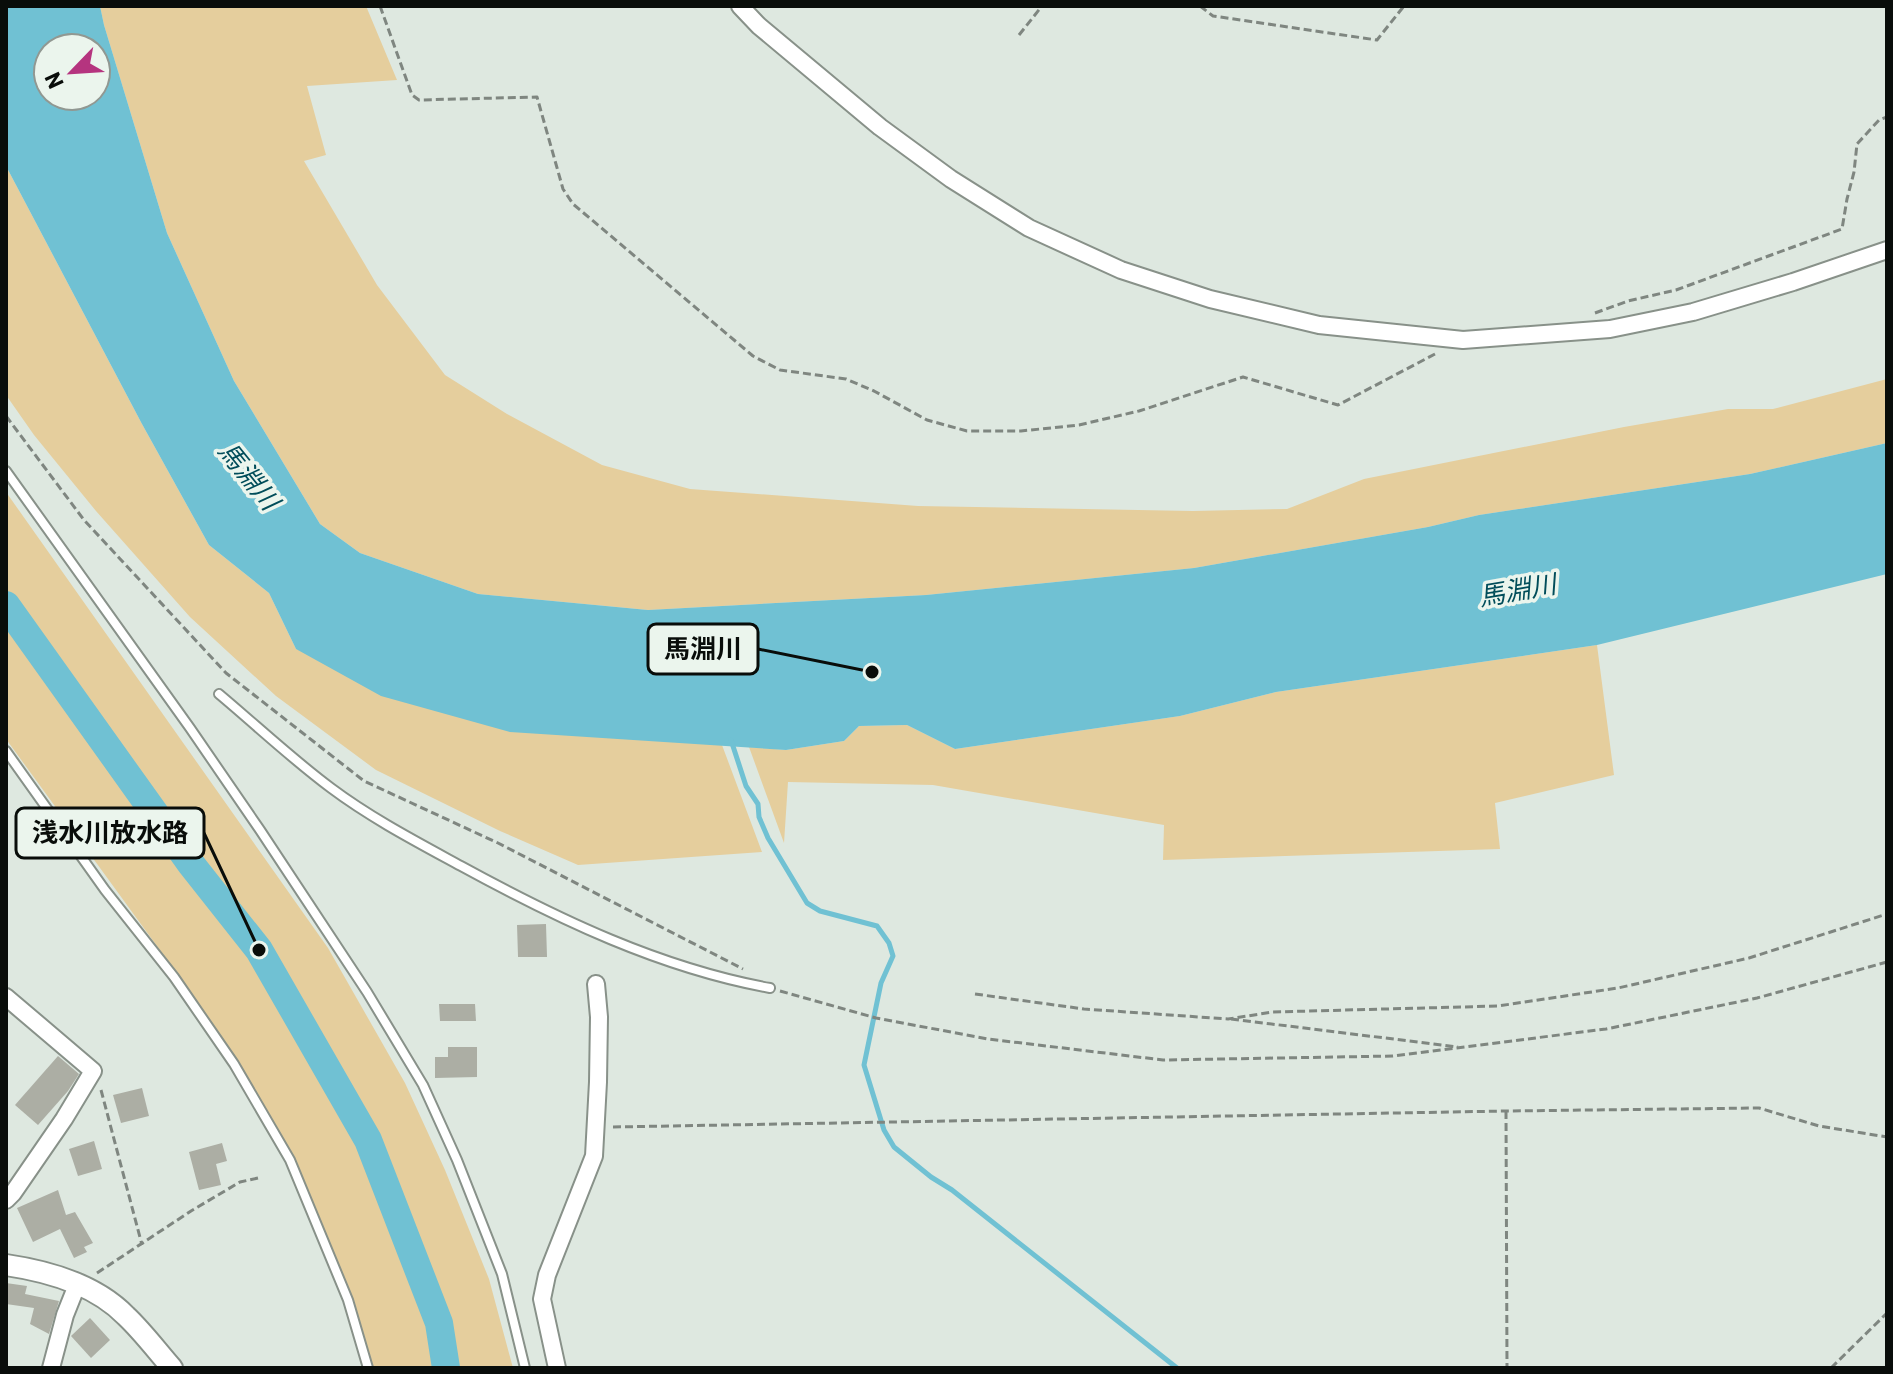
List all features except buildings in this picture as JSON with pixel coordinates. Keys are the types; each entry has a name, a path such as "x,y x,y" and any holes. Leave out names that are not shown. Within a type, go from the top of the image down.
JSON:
{"street":[{"path":"740,6 759,26 880,127 951,179 1029,228 1121,270 1210,299 1319,325 1463,340 1610,329 1693,312 1887,250"},
{"path":"557,1368 542,1299 547,1275 594,1156 599,1017 596,984"},
{"path":"6,997 93,1071 64,1119 6,1200"},
{"path":"6,1265 22,1267 98,1294 125,1314 172,1368"},
{"path":"51,1368 65,1315 80,1286"}],"lane":[{"path":"6,471 260,830 367,992 423,1085 457,1160 502,1274 525,1368"},
{"path":"219,694 332,789 407,837 511,893 646,954 733,981 770,988"},
{"path":"6,751 105,890 174,977 242,1078 290,1160 348,1300 368,1368"}],"path":[{"path":"380,6 412,95 419,100 537,97 563,189 573,204 753,356 780,370 846,379 927,420 967,431 1021,431 1079,425 1139,411 1243,377 1338,405 1436,354"},
{"path":"1019,35 1042,6"},
{"path":"1200,6 1213,16 1377,40 1404,6"},
{"path":"1587,316 1628,301 1676,290 1842,229 1857,144 1879,120 1887,117"},
{"path":"6,416 84,520 226,673 364,781 498,843 747,971"},
{"path":"1228,1019 1273,1012 1498,1006 1618,988 1749,958 1887,914"},
{"path":"770,988 876,1018 988,1039 1163,1060 1393,1056 1606,1029 1757,998 1887,962"},
{"path":"975,994 1084,1009 1228,1019 1465,1048"},
{"path":"93,1071 106,1105 142,1245"},
{"path":"597,1127 1759,1108 1819,1126 1887,1137"},
{"path":"1506,1111 1507,1368"},
{"path":"80,1286 191,1211 240,1182 258,1178"},
{"path":"1831,1368 1887,1313"}],"shaded area":[{"path":"100,6 366,6 397,80 307,86 326,155 304,161 377,285 445,375 507,414 602,465 690,489 918,506 1193,511 1287,509 1364,479 1728,409 1773,409 1887,379 1887,443 1750,474 1479,515 1428,527 1194,568 926,595 648,610 478,594 360,553 320,524 234,381 167,233 112,51 112,32 106,32"},
{"path":"6,166 209,545 269,593 296,649 684,742 722,745 762,852 578,865 500,831 376,770 276,696 190,617 96,511 6,395"},
{"path":"6,492 328,948 405,1083 445,1170 489,1279 513,1368 372,1368 353,1305 295,1159 241,1067 178,975 6,739"},
{"path":"1597,645 1614,775 1495,803 1500,849 1163,860 1164,825 933,785 788,782 784,843 749,747 786,750 844,741 859,726 907,725 955,749 1180,716 1276,692"}],"water":[{"path":"6,6 100,6 106,32 32,32 32,112 112,112 112,51 167,233 234,381 320,524 360,553 478,594 648,610 926,595 1194,568 1428,527 1479,515 1750,474 1887,443 1887,574 1597,645 1276,692 1180,716 955,749 907,725 859,726 844,741 786,750 510,732 381,696 296,649 269,593 209,545 6,166"}],"waterway":[{"path":"6,605 191,864 259,950 368,1140 439,1323 446,1368"},
{"path":"731,740 746,786 758,804 759,817 768,838 807,903 820,911 877,926 889,943 893,956 881,983 864,1065 884,1130 894,1147 1177,1368"}],"place":[{"name":"馬淵川","path":"872,672"},
{"name":"浅水川放水路","path":"259,950"}]}
